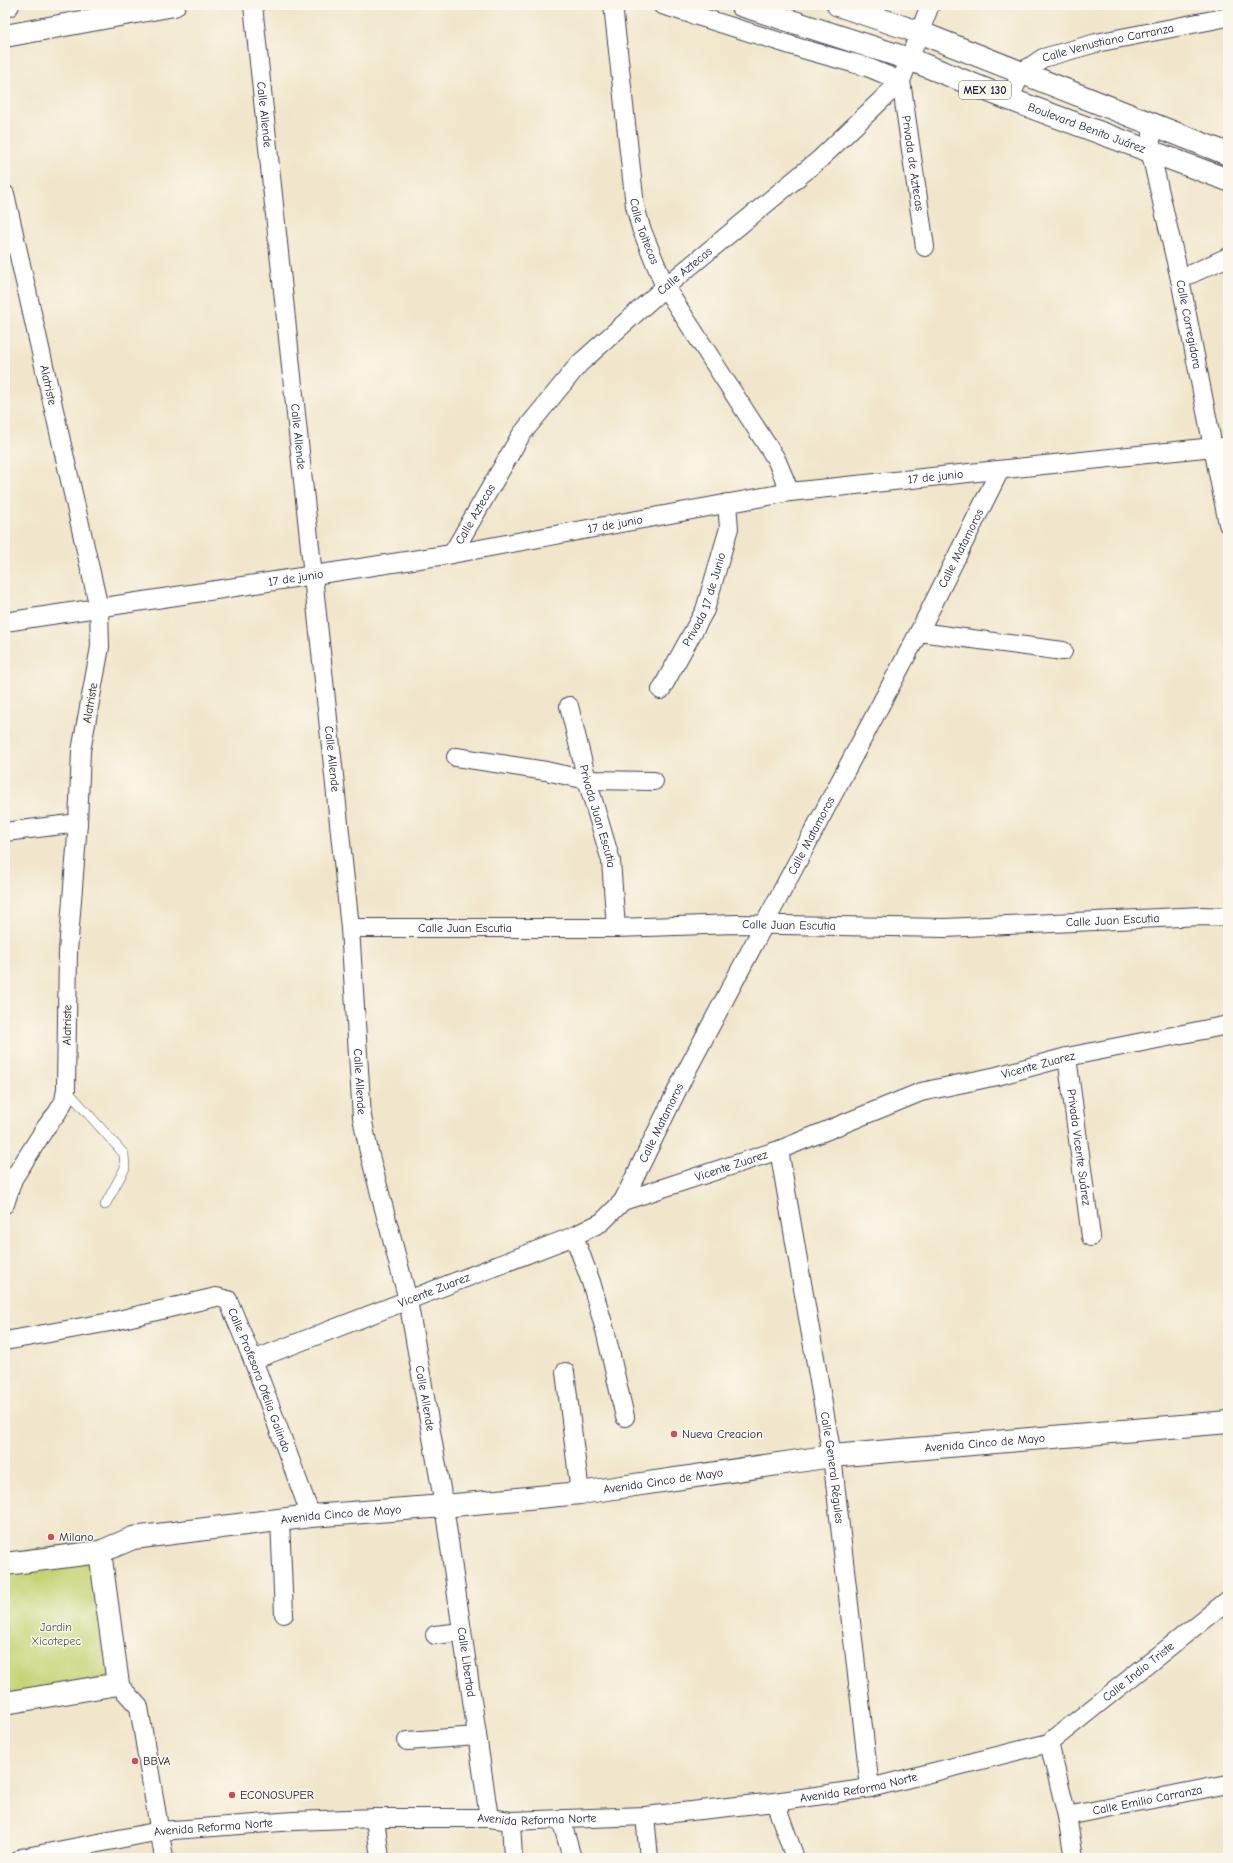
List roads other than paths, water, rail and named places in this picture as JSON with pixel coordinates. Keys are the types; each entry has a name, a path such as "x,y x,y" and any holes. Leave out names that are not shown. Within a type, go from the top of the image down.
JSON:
{"street":[{"path":"5,36 174,5"},
{"name":"Calle Allende","path":"253,5 350,928 362,1117 369,1152 408,1300 444,1506"},
{"name":"Calle Toltecas","path":"613,5 635,206 641,228 665,287 776,459 790,492"},
{"path":"662,5 803,49 867,67 901,80"},
{"name":"Boulevard Benito Juárez","path":"741,5 910,59 1009,99 1228,180"},
{"name":"Boulevard Benito Juárez","path":"838,5 921,33 1228,154"},
{"name":"Calle Aztecas","path":"452,554 521,435 579,364 665,287 820,159 901,80 921,33 930,5"},
{"name":"Calle Venustiano Carranza","path":"1022,72 1043,58 1066,50 1096,42 1228,17"},
{"path":"1009,99 1022,72"},
{"name":"Privada de Aztecas","path":"901,80 925,247"},
{"name":"Calle Corregidora","path":"1153,125 1150,150 1221,447 1228,524"},
{"name":"Alatriste","path":"5,194 11,246 99,608 100,647 81,751 78,823 68,951 66,1090 64,1102 9,1179 5,1204"},
{"path":"1180,279 1228,257"},
{"name":"17 de junio","path":"5,622 452,554 790,492 1221,447"},
{"name":"Calle Matamoros","path":"624,1201 685,1074 762,925 919,632 1000,470"},
{"name":"Privada 17 de Junio","path":"660,690 705,610 729,528 727,503"},
{"path":"919,632 1063,651"},
{"name":"Privada Juan Escutia","path":"569,706 587,780 611,861 616,928"},
{"path":"456,757 546,771 587,780 654,781"},
{"path":"5,832 78,823"},
{"name":"Calle Juan Escutia","path":"350,928 616,928 736,924 945,928 1202,916 1228,917"},
{"name":"Vicente Zuarez","path":"253,1360 574,1236 602,1222 624,1201 779,1150 921,1092 997,1076 1067,1057 1228,1025"},
{"name":"Privada Vicente Suárez","path":"1067,1057 1091,1237"},
{"name":"Calle General Régules","path":"779,1150 832,1456 870,1788"},
{"path":"574,1236 605,1330 625,1417"},
{"name":"Calle Profesora Ofelia Galindo","path":"5,1341 110,1322 216,1298 228,1300 253,1360 311,1516"},
{"path":"565,1372 580,1494"},
{"name":"Avenida Cinco de Mayo","path":"5,1564 100,1552 134,1538 311,1516 580,1494 832,1456 1228,1422"},
{"name":"Calle Libertad","path":"444,1506 489,1818"},
{"path":"280,1520 284,1614"},
{"path":"100,1552 118,1684 139,1707 164,1858"},
{"name":"Calle Indio Triste","path":"1049,1743 1228,1600"},
{"path":"435,1635 462,1632"},
{"path":"5,1703 118,1684"},
{"path":"408,1741 477,1736"},
{"path":"1049,1743 1067,1816 1074,1858"},
{"name":"Avenida Reforma Norte","path":"21,1858 160,1831 294,1821 375,1818 489,1818 510,1821 645,1816 775,1802 870,1788 1049,1743"},
{"name":"Calle Emilio Carranza","path":"1067,1816 1228,1784"},
{"path":"775,1802 795,1858"},
{"path":"645,1816 649,1858"},
{"path":"375,1818 380,1858"},
{"path":"561,1819 572,1858"},
{"path":"510,1821 513,1858"}],"lane":[{"path":"66,1090 124,1154 125,1168 105,1205"}],"place":[{"name":"Nueva Creacion","path":"674,1434"},
{"name":"Milano","path":"51,1537"},
{"name":"BBVA","path":"135,1761"},
{"name":"ECONOSUPER","path":"232,1795"}],"park label":[{"name":"Jardin Xicotepec","path":"56,1634"}]}
